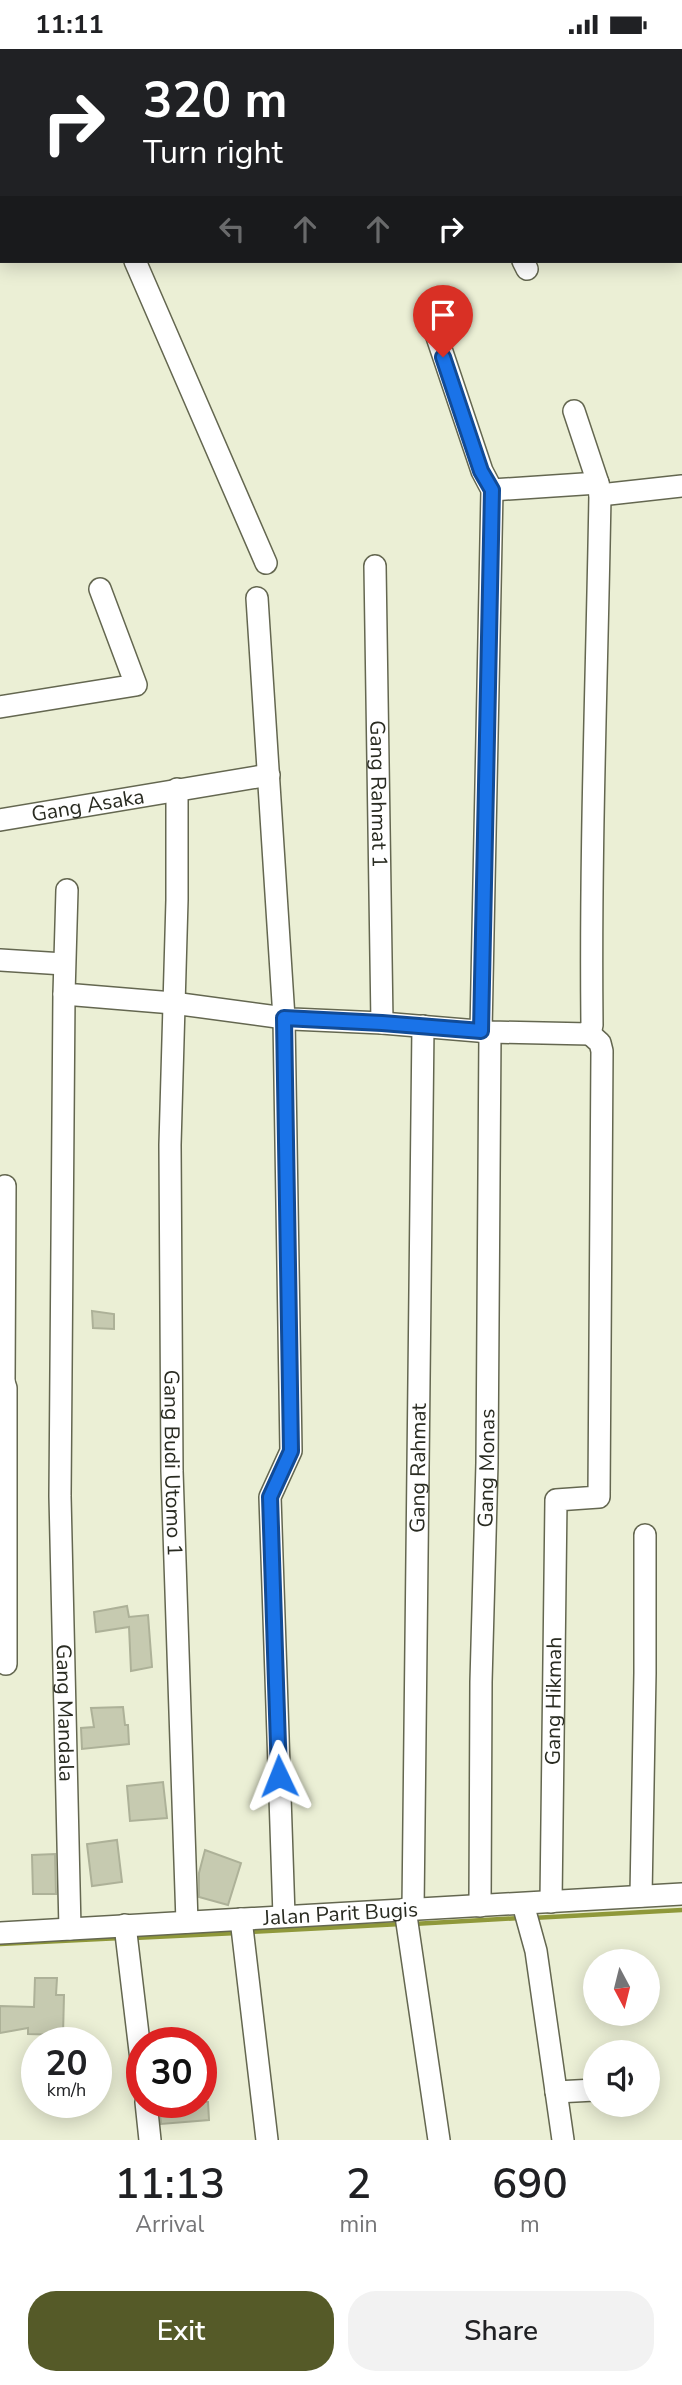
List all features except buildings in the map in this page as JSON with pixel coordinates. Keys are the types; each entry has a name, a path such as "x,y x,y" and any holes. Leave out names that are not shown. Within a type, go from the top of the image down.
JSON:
{"street":[{"path":"136,263 266,563"},
{"name":"Gang Monas","path":"436,334 481,471 492,490 486,1032 487,1462 481,1682 480,1906"},
{"path":"64,994 173,1003 284,1018 486,1032 590,1034 599,489 574,411"},
{"path":"492,490 682,486"},
{"name":"Gang Rahmat 1","path":"375,566 382,1023"},
{"path":"0,707 136,685 100,589"},
{"path":"257,599 284,1018 291,1451 270,1497 284,1916"},
{"name":"Gang Asaka","path":"0,820 269,775"},
{"name":"Gang Budi Utomo 1","path":"177,789 177,900 170,1145 172,1471 187,1922"},
{"name":"Gang Mandala","path":"67,890 64,964 60,1496 70,1929"},
{"path":"0,960 64,964"},
{"name":"Gang Rahmat","path":"424,1026 409,1909 439,2140"},
{"name":"Gang Hikmah","path":"551,1902 556,1500 599,1497 602,1051 600,1043 590,1034"},
{"path":"5,1186 2,1381 6,1388 6,1664"},
{"path":"641,1896 645,1535"},
{"name":"Jalan Parit Bugis","path":"0,1934 682,1894"},
{"path":"523,1904 536,1951 563,2140"},
{"path":"242,1919 267,2140"},
{"path":"125,1926 137,2027"},
{"path":"556,2092 583,2091"},
{"path":"148,2118 150,2140"}],"waterway":[{"path":"532,1918 682,1910"},
{"path":"413,1924 520,1918"},
{"path":"249,1932 401,1924"},
{"path":"134,1938 237,1933"},
{"path":"0,1944 121,1938"}],"route":[{"path":"279,1776 270,1497 291,1451 284,1018 481,1031 489,751 492,490 481,471 443,357"}]}
